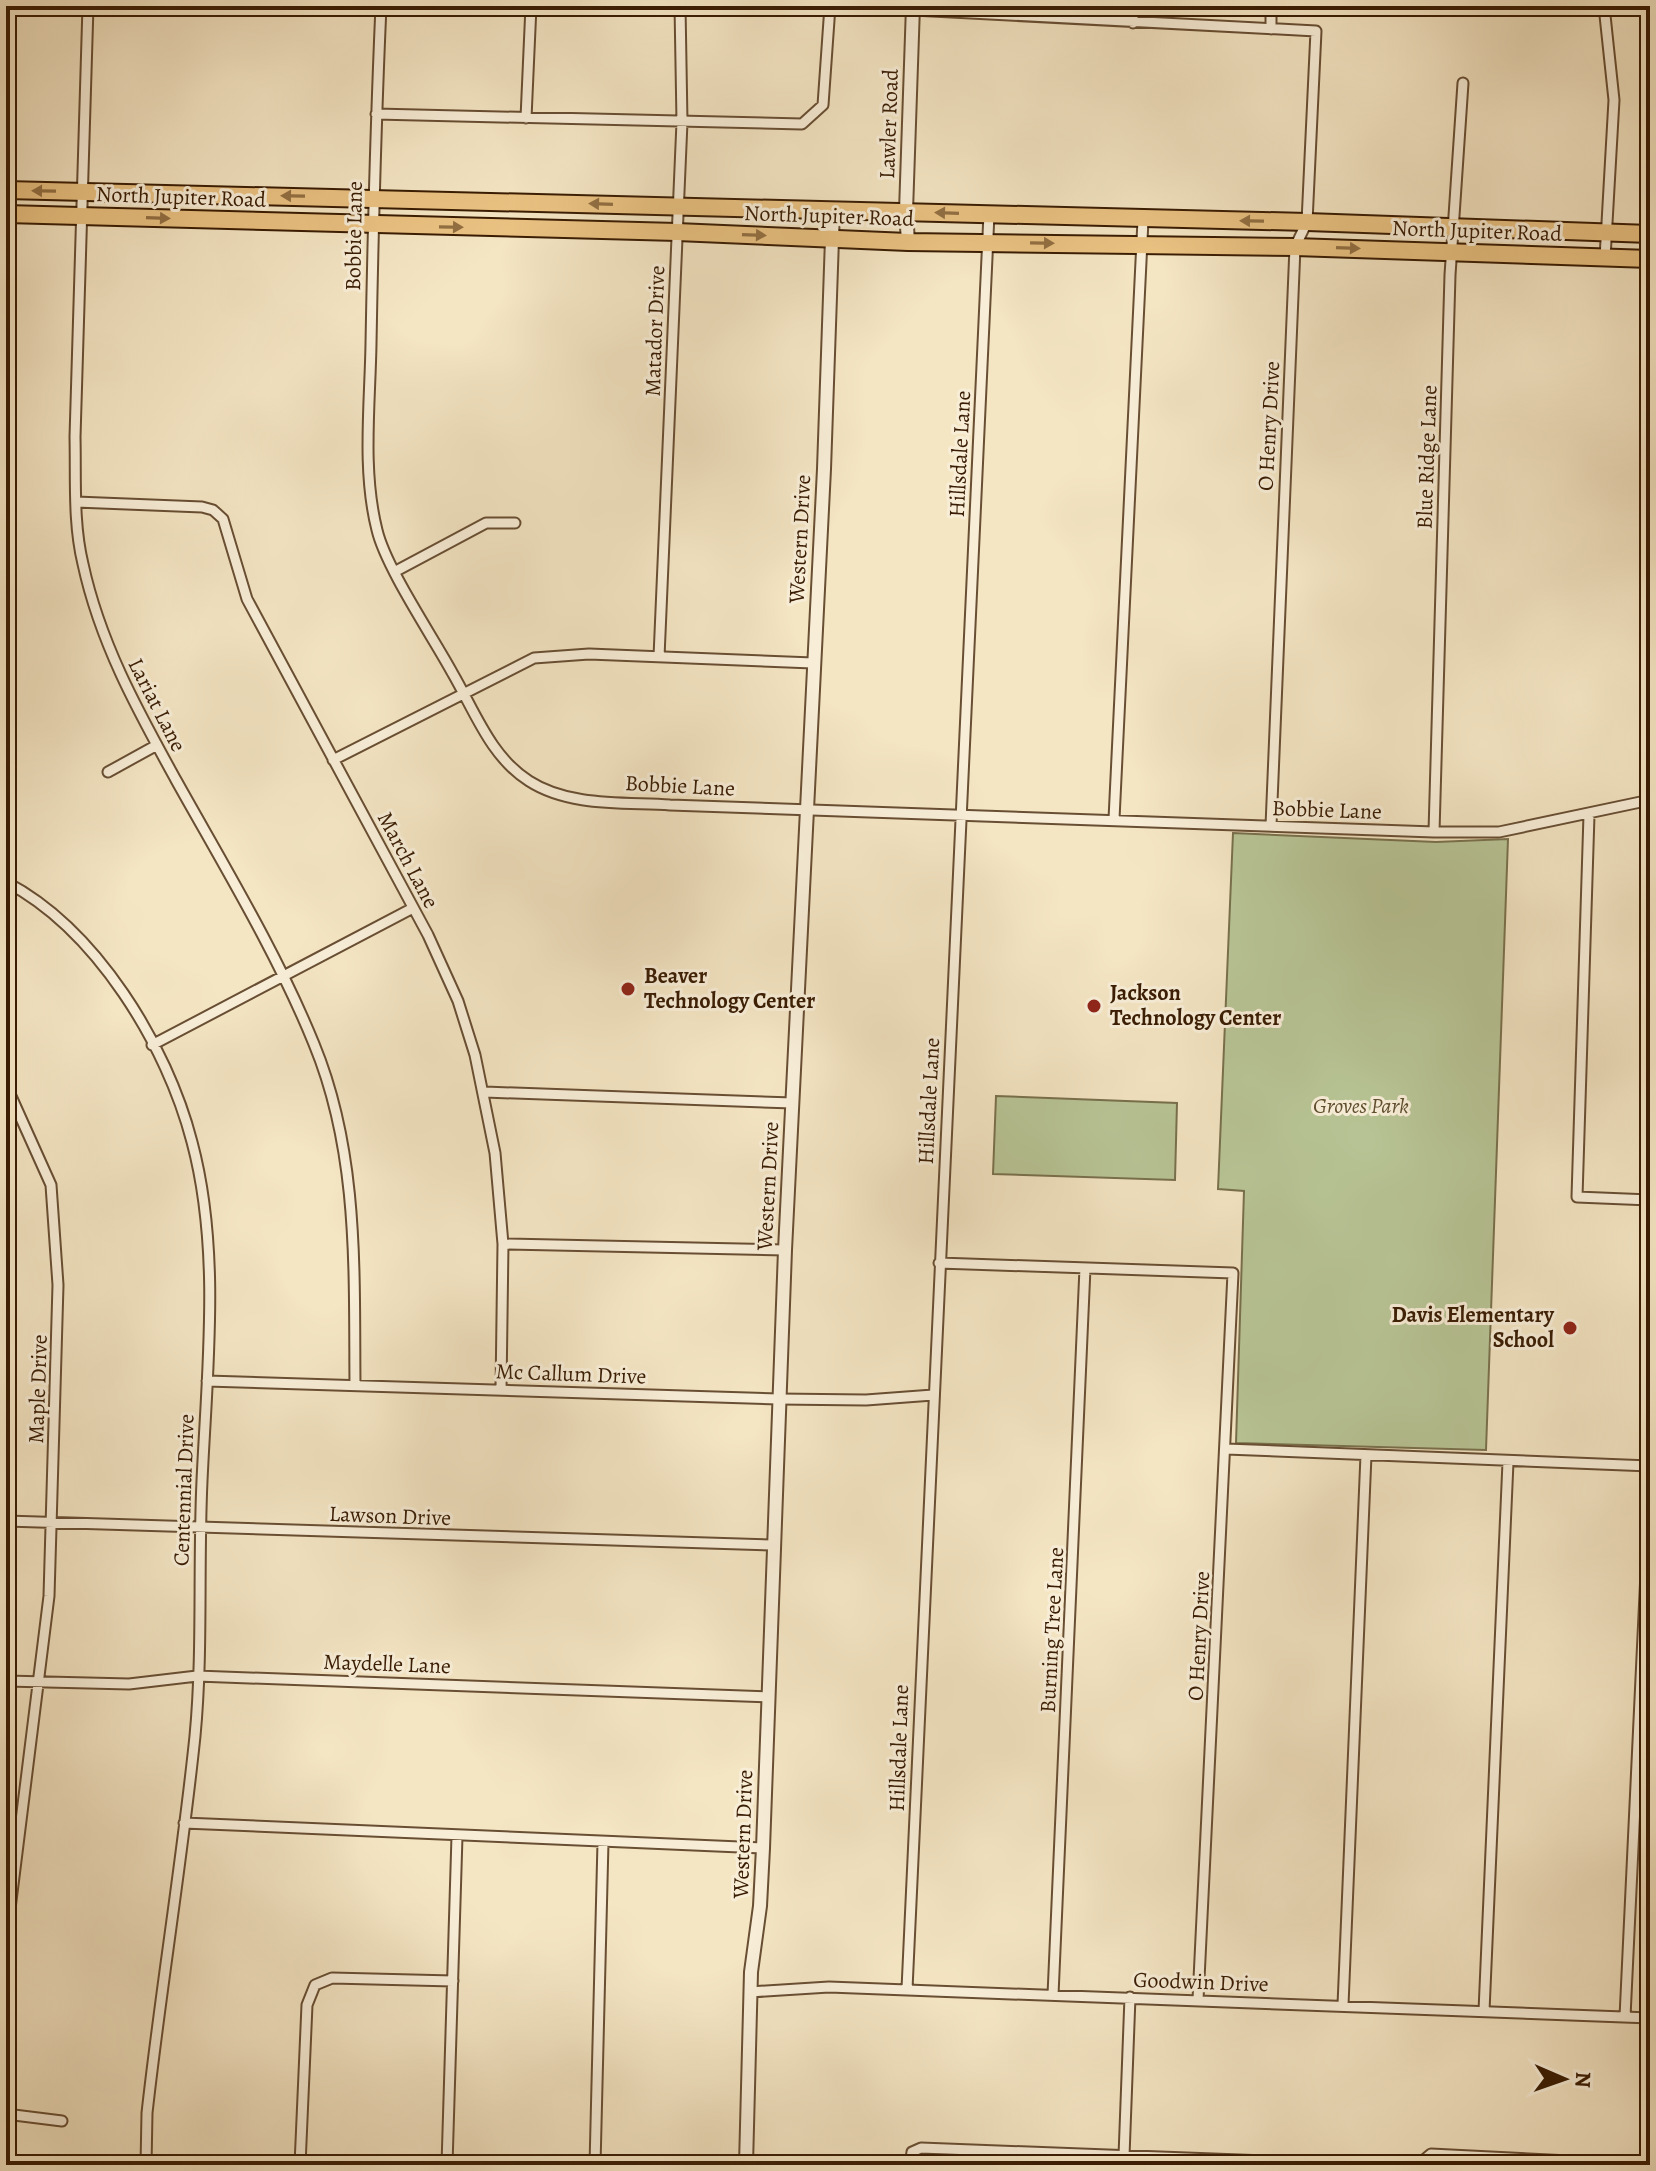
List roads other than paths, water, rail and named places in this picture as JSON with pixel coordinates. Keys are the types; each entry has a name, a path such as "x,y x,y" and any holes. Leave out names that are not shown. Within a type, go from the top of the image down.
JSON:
{"main road":[{"name":"North Jupiter Road","path":"6,190 906,211 1650,234"},
{"name":"North Jupiter Road","path":"6,214 677,232 908,242 1295,247 1650,259"}],"street":[{"name":"Lariat Lane","path":"88,6 80,216 76,502 82,561 94,608 133,704 282,977 314,1043 345,1154 354,1229 355,1385"},
{"name":"Bobbie Lane","path":"381,6 371,198 370,485 377,534 487,737 508,763 529,781 558,795 670,805 1434,832 1499,832 1650,800"},
{"path":"526,118 531,6"},
{"name":"Matador Drive","path":"659,657 682,122 680,6"},
{"path":"376,114 802,124 823,105 830,6"},
{"path":"1133,6 1133,23"},
{"path":"913,8 1271,29 1271,6"},
{"path":"1604,6 1614,100 1605,258"},
{"name":"Lawler Road","path":"908,242 906,211 913,8"},
{"name":"O Henry Drive","path":"1271,29 1316,31 1307,222 1295,247 1271,826"},
{"name":"Blue Ridge Lane","path":"1434,832 1452,252 1463,83"},
{"name":"Western Drive","path":"746,2165 750,1992 763,1848 778,1399 833,210"},
{"name":"Hillsdale Lane","path":"907,1989 989,214"},
{"path":"1114,819 1143,220"},
{"name":"March Lane","path":"76,502 202,507 213,510 223,519 247,599 413,908 458,1001 485,1092 495,1153 503,1244 501,1390"},
{"path":"396,571 486,523 515,523"},
{"path":"333,760 534,658 589,654 813,663"},
{"path":"108,772 157,745"},
{"path":"1589,815 1577,1197 1650,1200"},
{"name":"Centennial Drive","path":"6,882 32,896 88,945 118,985 179,1100 202,1186 207,1226 207,1381 195,1736 147,2113 146,2165"},
{"path":"152,1045 413,908"},
{"name":"Maple Drive","path":"6,1085 51,1185 58,1285 52,1523 39,1683 6,1941"},
{"path":"485,1092 793,1103"},
{"path":"503,1244 785,1250"},
{"path":"939,1263 1085,1268"},
{"name":"O Henry Drive","path":"1085,1268 1233,1273 1198,2000"},
{"name":"Burning Tree Lane","path":"1053,1995 1085,1268"},
{"name":"Mc Callum Drive","path":"207,1381 778,1399 866,1400 933,1395"},
{"path":"1226,1449 1650,1466"},
{"path":"1343,2005 1366,1455"},
{"path":"1484,2011 1508,1462"},
{"path":"1625,2017 1650,1488"},
{"name":"Lawson Drive","path":"6,1521 773,1545"},
{"name":"Maydelle Lane","path":"6,1681 129,1684 197,1676 768,1697"},
{"path":"184,1823 763,1848"},
{"path":"447,2165 457,1836"},
{"path":"595,2165 603,1842"},
{"path":"300,2165 307,2005 315,1985 332,1978 453,1981"},
{"name":"Goodwin Drive","path":"750,1992 829,1987 907,1989 1650,2018"},
{"path":"1124,2156 1130,1997"},
{"path":"6,2114 62,2121"},
{"path":"910,2165 912,2152 921,2148 1266,2161 1271,2165"},
{"path":"1418,2165 1431,2154 1650,2165"}],"place":[{"name":"Beaver Technology Center","path":"628,989"},
{"name":"Jackson Technology Center","path":"1094,1006"},
{"name":"Davis Elementary School","path":"1570,1328"}],"park label":[{"name":"Groves Park","path":"1361,1106"}]}
